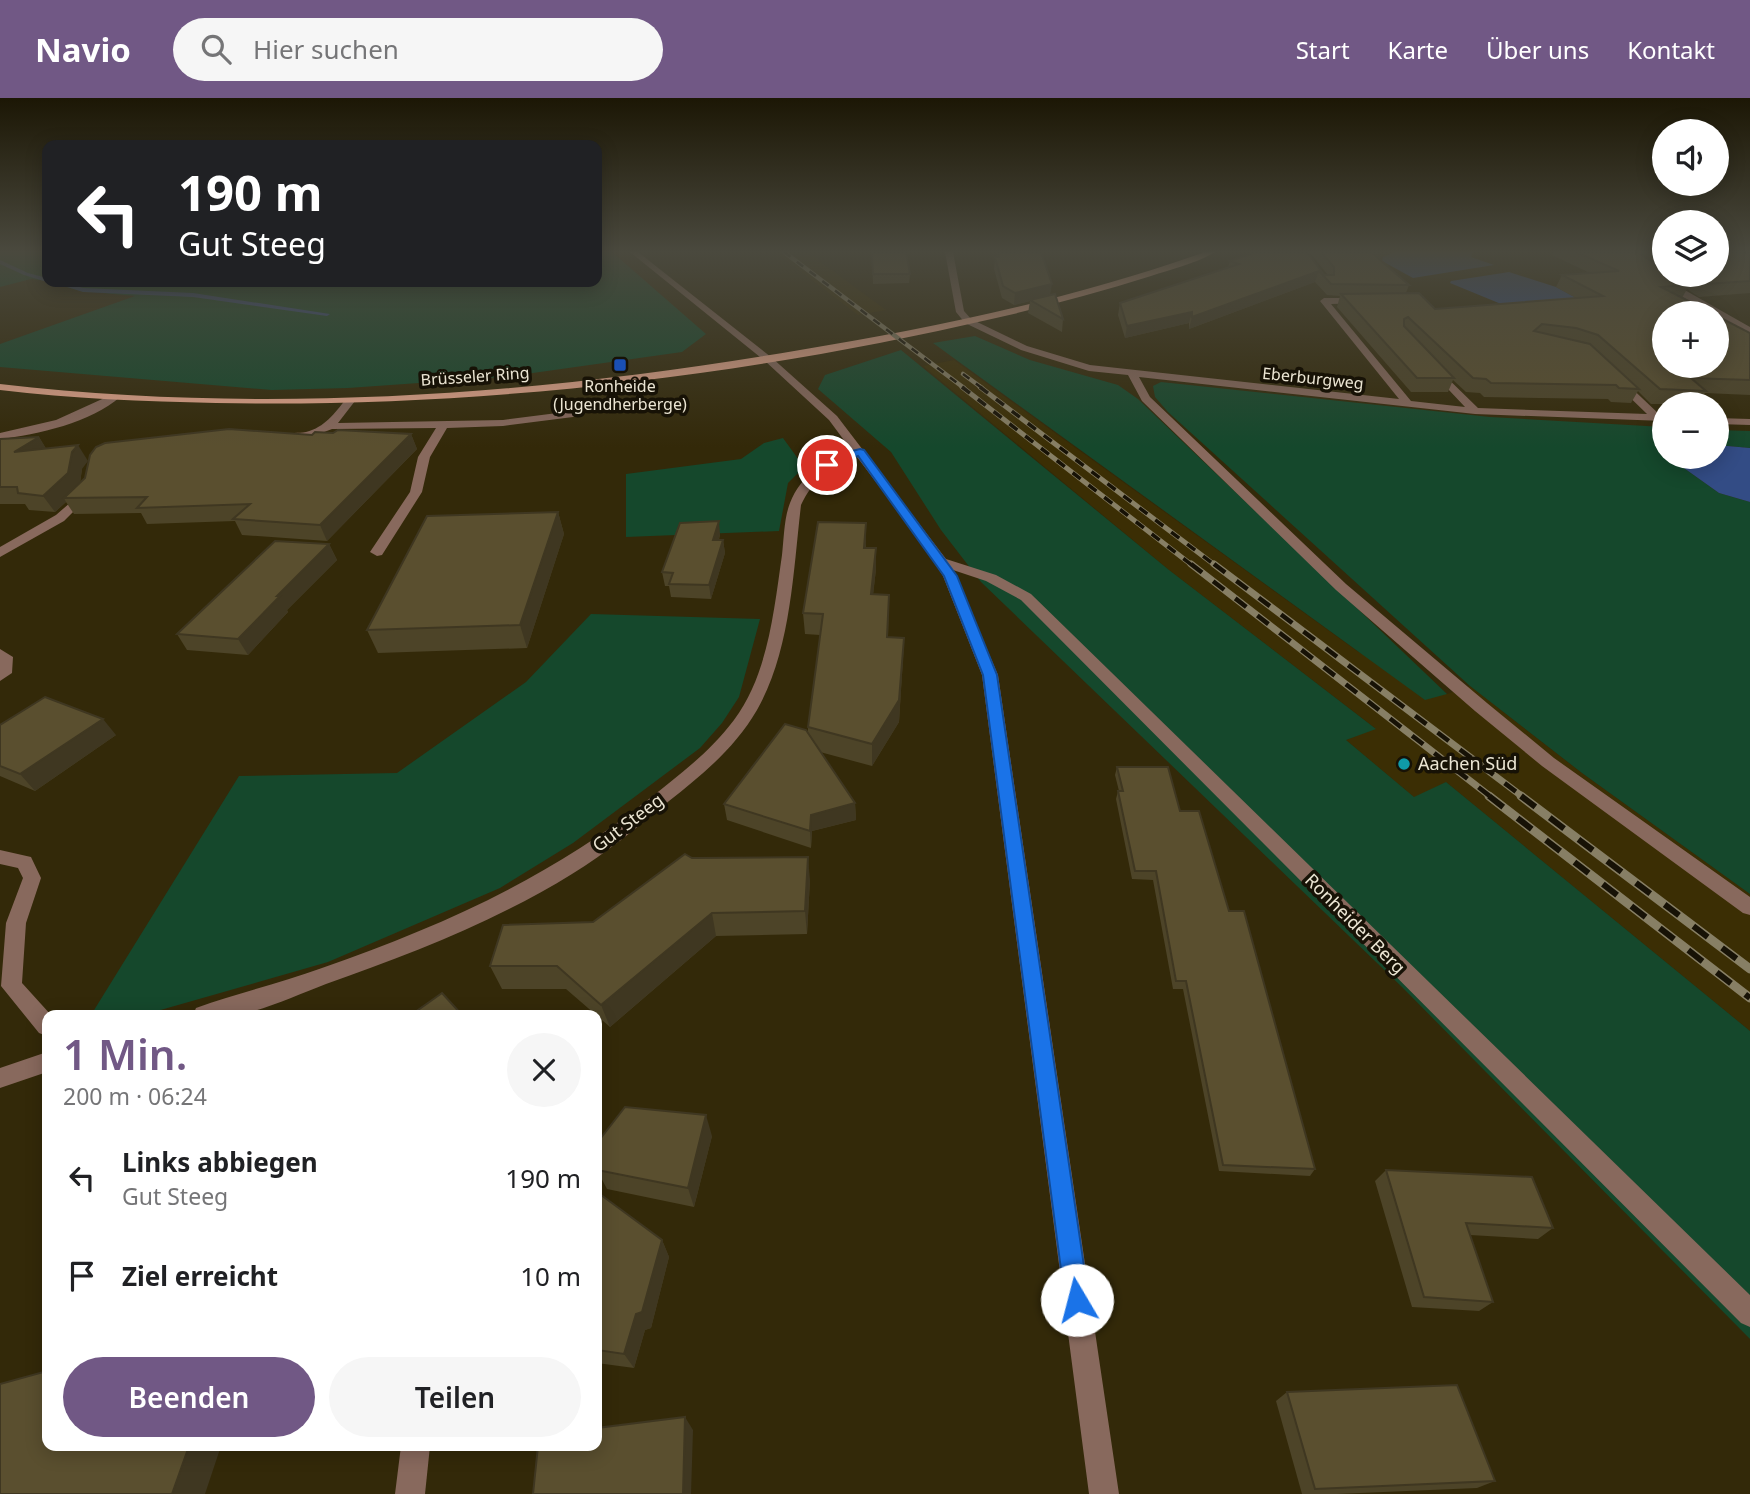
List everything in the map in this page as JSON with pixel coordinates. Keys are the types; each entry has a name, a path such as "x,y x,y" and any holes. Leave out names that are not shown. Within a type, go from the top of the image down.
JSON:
{"main road":[{"name":"Brüsseler Ring","path":"0,387 115,397 261,402 350,401 581,385 768,359 983,317"}],"street":[{"path":"716,317 768,359 833,418 860,452 942,562 990,675 1104,1494"},
{"path":"965,317 968,321"},
{"path":"1337,317 1409,405"},
{"path":"1729,320 1750,331"},
{"name":"Eberburgweg","path":"968,321 1052,359 1132,373 1475,411 1652,418"},
{"path":"1431,364 1475,411"},
{"path":"1608,372 1652,411"},
{"path":"1132,373 1146,399 1341,587 1548,762 1750,907"},
{"name":"Brüsseler Ring","path":"0,436 24,434 54,425 115,397"},
{"path":"330,426 350,401"},
{"path":"270,435 306,436 330,426 503,423 573,414"},
{"path":"1729,421 1750,422"},
{"path":"377,552 416,492 424,457 443,425"},
{"name":"Gut Steeg","path":"221,1010 392,951 531,888 610,840 727,743 751,708 772,653 795,505 803,486 812,475 840,457 860,452"},
{"path":"0,552 60,518 87,492 89,480"},
{"name":"Ronheider Berg","path":"942,562 991,578 1026,597 1750,1314"},
{"path":"0,654 5,657 4,673 0,676"},
{"path":"0,857 24,862 32,878 16,923 11,986 42,1020"},
{"path":"0,1078 42,1064"},
{"path":"410,1494 415,1451"}],"shaded area":[{"path":"954,360 1357,651 1447,694 1470,686 1582,773 1750,894 1750,1031 1446,782 1415,798 1346,740 1375,728 1169,570 923,366"}],"green space":[{"path":"76,317 687,317 706,334 682,352 504,377 348,388 272,390 0,367 0,344"},
{"path":"975,336 1030,360 1118,385 1138,399 1447,694 1425,700 933,343"},
{"path":"901,350 1169,570 1376,729 1346,740 1414,797 1446,782 1750,1031 1750,1339 1402,987 981,582 941,530 891,452 818,389 825,375"},
{"path":"1161,382 1490,417 1652,426 1652,469 1685,469 1719,493 1750,502 1750,894 1582,773 1470,686 1168,412 1155,397 1153,386"},
{"path":"1729,430 1750,431 1750,448 1729,446"},
{"path":"783,438 804,467 788,483 779,531 626,537 626,474 741,459 764,443"},
{"path":"591,614 760,619 739,697 722,723 700,748 573,843 500,888 328,962 160,1010 94,1010 239,776 397,773 526,682"}],"water":[{"path":"1729,446 1750,448 1750,502 1719,493 1685,469 1729,469"}],"building":[{"path":"1124,317 1168,317 1127,326"},
{"path":"1362,317 1408,317 1404,319 1404,326 1454,378 1417,378"},
{"path":"1408,317 1652,317 1652,378 1691,378 1706,391 1660,389 1598,335 1576,328 1542,324 1534,331 1590,344 1639,389 1619,388 1616,385 1491,383 1486,379 1473,378"},
{"path":"1729,322 1750,333 1750,380 1691,378 1729,378"},
{"path":"229,429 312,435 315,432 333,433 338,430 411,434 320,525 233,519 250,504 137,508 147,497 64,498 85,478 90,455 96,447 105,443"},
{"path":"39,437 14,452 78,445 72,452 68,473 43,496 18,493 17,487 0,487 0,439"},
{"path":"558,512 520,625 367,630 427,516"},
{"path":"719,521 713,540 723,540 709,585 669,584 673,573 662,572 680,523"},
{"path":"818,522 866,523 864,548 876,548 871,594 889,595 887,637 904,638 899,700 872,744 808,727 823,614 803,613"},
{"path":"275,541 329,544 238,639 177,634"},
{"path":"45,697 103,719 20,774 0,766 0,725"},
{"path":"785,724 806,730 855,803 811,815 810,831 724,804"},
{"path":"1117,767 1168,767 1180,811 1199,811 1229,911 1244,911 1315,1169 1223,1165 1186,981 1176,981 1156,871 1135,871 1118,791 1123,791"},
{"path":"685,854 692,858 808,857 805,911 712,913 601,1005 557,966 490,966 503,925 593,922"},
{"path":"442,993 457,1010 418,1010"},
{"path":"625,1107 706,1115 688,1188 602,1171 602,1137"},
{"path":"1386,1170 1532,1177 1553,1228 1466,1223 1493,1302 1424,1297"},
{"path":"602,1196 662,1240 642,1312 636,1314 624,1354 602,1351"},
{"path":"42,1372 42,1451 187,1451 172,1494 0,1494 0,1384"},
{"path":"1457,1385 1495,1481 1315,1489 1287,1392"},
{"path":"685,1417 683,1494 533,1494 537,1451 602,1451 602,1427"}],"railway":[{"path":"870,317 964,388"},
{"path":"963,374 982,388"},
{"path":"962,387 1193,566"},
{"path":"980,387 1216,566"},
{"path":"1191,564 1491,797"},
{"path":"1214,564 1523,797"},
{"path":"1489,796 1750,998"},
{"path":"1521,796 1750,969"}],"place":[{"name":"Ronheide (Jugendherberge)","path":"620,365"},
{"name":"Aachen Süd","path":"1404,764"}],"route":[{"path":"827,465 840,457 860,452 926,539 950,576 990,675 1077,1300"}]}
